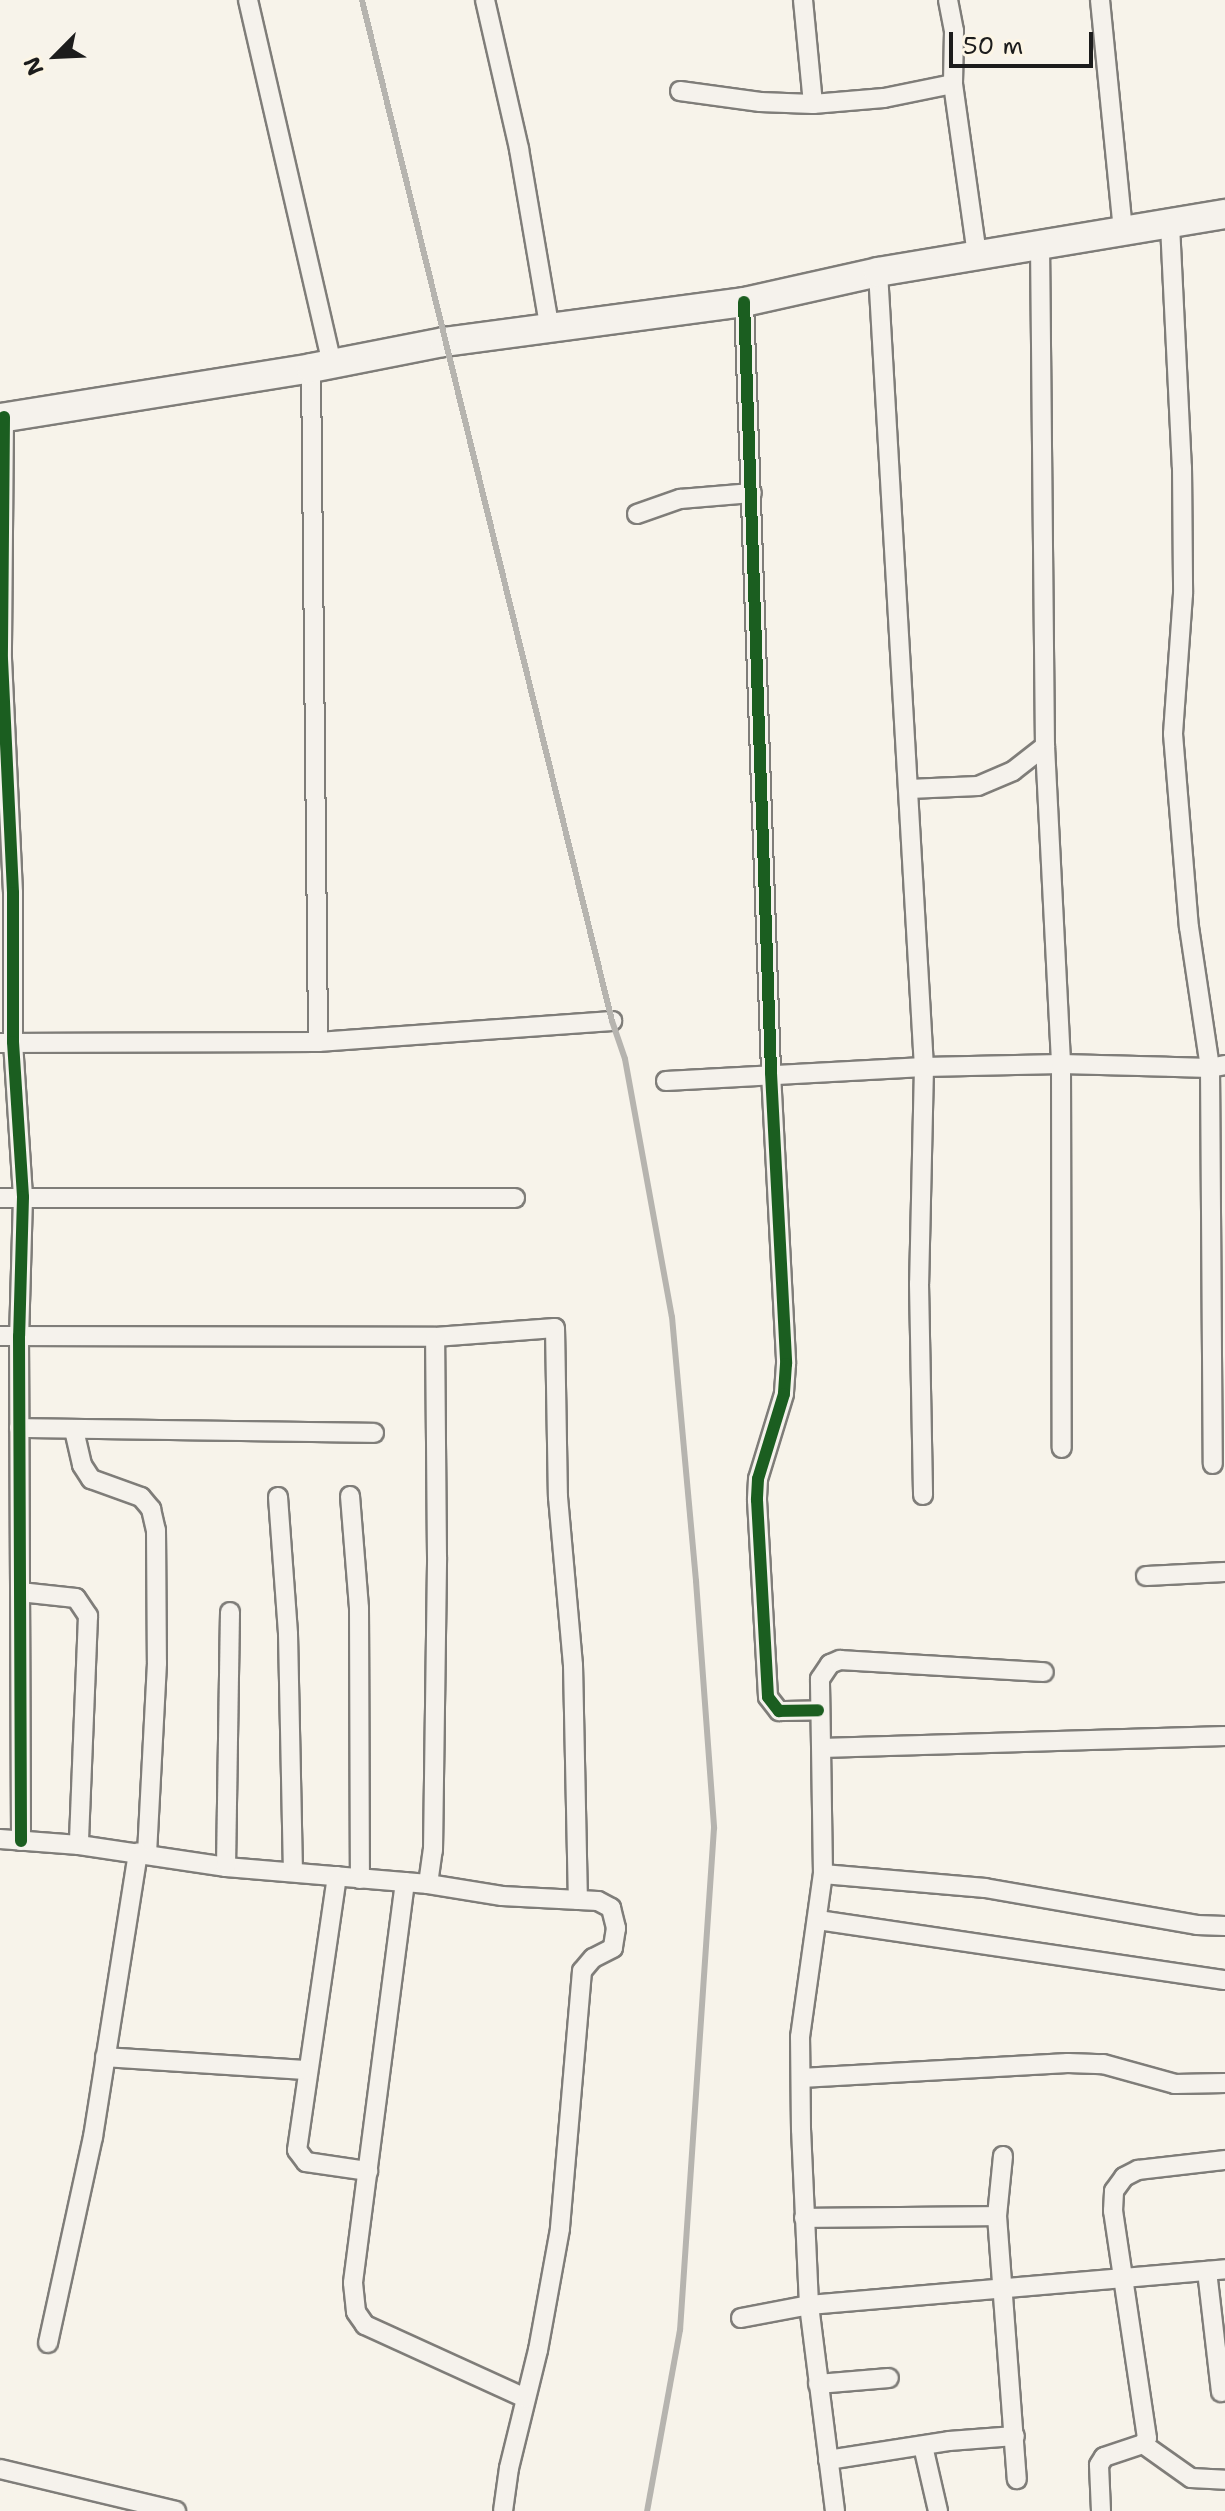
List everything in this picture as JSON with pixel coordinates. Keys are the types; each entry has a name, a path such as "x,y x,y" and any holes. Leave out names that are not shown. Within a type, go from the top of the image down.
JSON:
{"main road":[{"path":"2,417 322,366 444,342 744,302 878,272 1225,214"}],"street":[{"path":"248,0 322,366 318,1042"},
{"path":"485,0 519,149 550,330"},
{"path":"803,0 813,104"},
{"path":"948,0 954,31 953,84 977,255"},
{"path":"1100,0 1123,232"},
{"path":"680,91 760,102 813,104 884,98 953,84"},
{"path":"1170,225 1183,483 1183,594 1173,734 1189,927 1218,1067 1213,1464"},
{"path":"1040,244 1045,746 1061,1064 1062,1448"},
{"path":"878,272 924,1067 919,1284 923,1495"},
{"path":"744,302 771,1073 786,1364 779,1417 758,1479 768,1697 773,1708 779,1711 818,1710"},
{"path":"2,417 2,659 13,893 6,1042 23,1197 10,1336 19,1428 21,1841"},
{"path":"637,514 680,499 752,493"},
{"path":"909,789 978,786 1013,771 1045,746"},
{"path":"6,1042 318,1042 612,1021"},
{"path":"666,1081 924,1067 1061,1064 1218,1067"},
{"path":"0,1198 515,1198"},
{"path":"10,1336 435,1337 555,1328 558,1497 573,1665 578,1900"},
{"path":"428,1884 433,1850 437,1557 435,1337"},
{"path":"19,1428 374,1433"},
{"path":"48,2343 93,2137 142,1854 157,1663 156,1530 151,1509 141,1497 91,1479 82,1465 74,1430"},
{"path":"350,1496 359,1623 360,1879"},
{"path":"278,1497 288,1634 293,1871"},
{"path":"1146,1576 1225,1572"},
{"path":"20,1592 76,1598 88,1616 79,1845"},
{"path":"226,1867 230,1612"},
{"path":"835,2511 809,2305 800,2037 823,1874 822,1748 818,1710 824,1670 840,1660 1044,1672"},
{"path":"822,1748 1225,1736"},
{"path":"0,1839 79,1845 226,1867 428,1884 502,1896 598,1901 611,1908 616,1928 613,1948 593,1958 582,1971 560,2229 503,2511"},
{"path":"823,1874 985,1888 1182,1922 1225,1926"},
{"path":"337,1876 297,2140 300,2158 306,2162 368,2171"},
{"path":"405,1882 353,2283 356,2312 365,2325 525,2398"},
{"path":"818,1920 1225,1980"},
{"path":"105,2057 308,2070"},
{"path":"801,2078 1092,2063 1175,2084 1225,2083"},
{"path":"1003,2156 997,2216 1017,2479"},
{"path":"1101,2511 1099,2465 1104,2457 1143,2444 1147,2438 1113,2211 1114,2191 1124,2177 1138,2170 1225,2160"},
{"path":"804,2218 997,2216"},
{"path":"741,2318 809,2305 1216,2270 1221,2392"},
{"path":"818,2384 889,2378"},
{"path":"828,2460 1015,2436"},
{"path":"1143,2444 1191,2478 1225,2480"},
{"path":"923,2446 938,2511"},
{"path":"0,2469 117,2504 176,2511"}],"railway":[{"path":"362,0 612,1021 625,1059 672,1317 714,1828 680,2330 647,2511"}],"cycle path":[{"path":"744,302 771,1073 786,1364 784,1394 758,1479 757,1500 768,1697 779,1711 818,1710"},
{"path":"4,417 2,659 13,893 13,1042 23,1197 19,1336 21,1841"}]}
